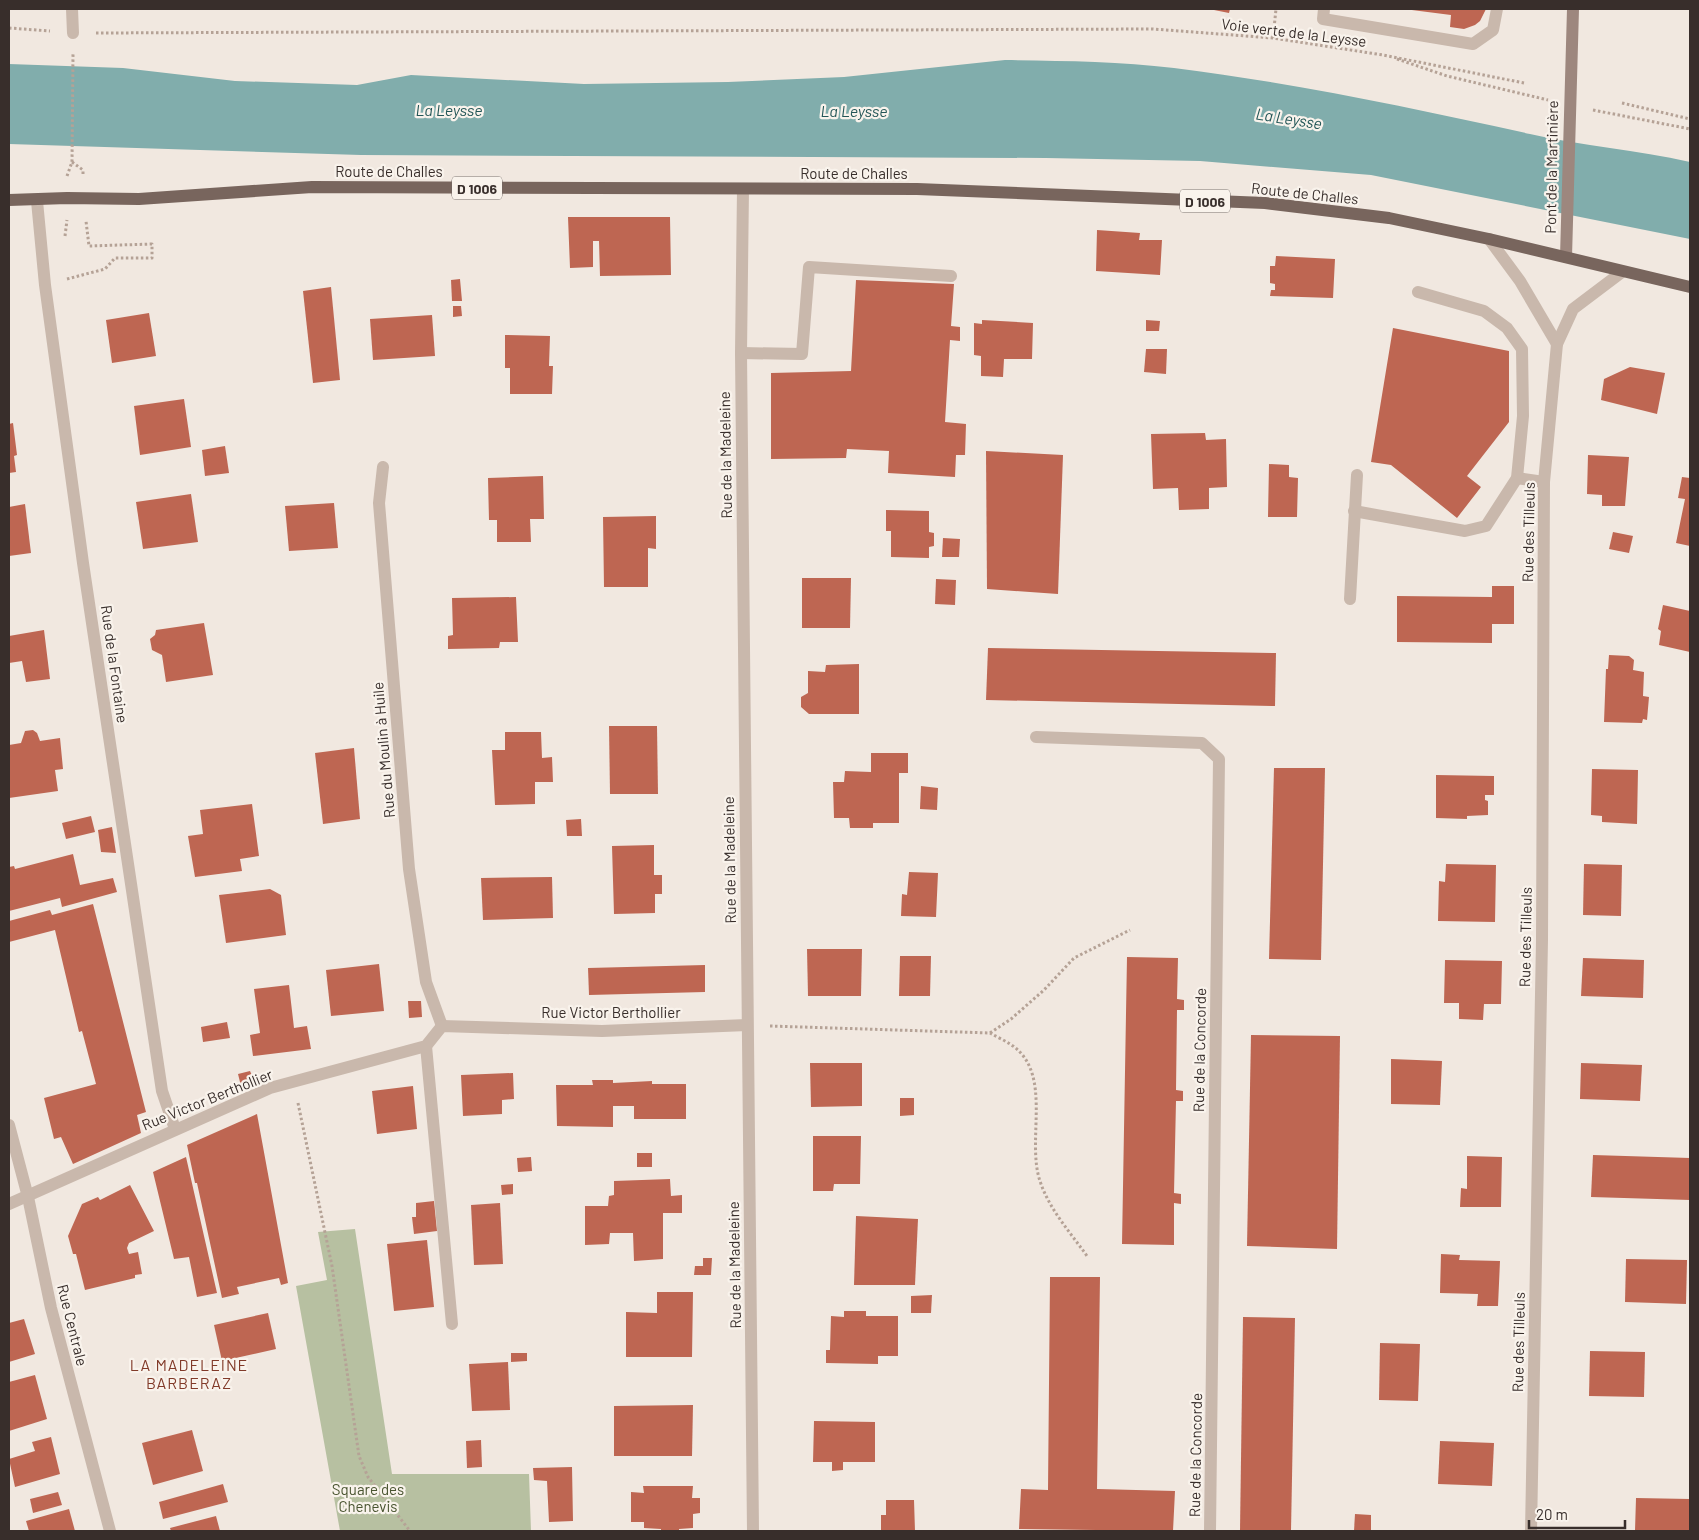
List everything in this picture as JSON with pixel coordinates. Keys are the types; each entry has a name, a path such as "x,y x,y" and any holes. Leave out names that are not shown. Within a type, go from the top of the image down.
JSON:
{"main road":[{"name":"Route de Challes","path":"9,200 139,199 312,187 917,189 1265,203 1389,218 1489,239 1690,287"}],"street":[{"path":"72,9 73,33"},
{"path":"1324,9 1323,19 1473,44 1492,30 1496,9"},
{"name":"Pont de la Martinière","path":"1566,257 1573,9"},
{"name":"Rue de la Madeleine","path":"743,189 741,353 753,1531"},
{"name":"Rue de la Fontaine","path":"37,200 45,285 162,1091 175,1129"},
{"path":"1489,239 1520,280 1557,344"},
{"path":"741,353 802,354 809,267 952,276"},
{"name":"Rue des Tilleuls","path":"1531,1531 1542,950 1544,482 1557,344 1574,309 1622,272"},
{"path":"1354,512 1465,531 1486,526 1517,478 1523,416 1522,349 1507,328 1484,311 1418,292"},
{"name":"Rue du Moulin à Huile","path":"383,467 379,503 409,869 426,982 442,1026"},
{"path":"1350,599 1357,475"},
{"path":"1517,478 1544,482"},
{"name":"Rue de la Concorde","path":"1036,737 1202,743 1219,759 1210,1531"},
{"name":"Rue Victor Berthollier","path":"442,1026 602,1031 747,1025"},
{"path":"442,1026 426,1046 452,1324"},
{"name":"Rue Victor Berthollier","path":"9,1204 270,1088 426,1046"},
{"name":"Rue Centrale","path":"9,1125 28,1197 51,1308 110,1531"}],"path":[{"path":"1273,38 1276,9"},
{"name":"Voie verte de la Leysse","path":"9,28 73,33 1153,29 1273,38 1383,55 1524,83"},
{"path":"45,285 105,269 116,258 152,258 152,244 88,246 83,199 84,170 72,162 73,33"},
{"path":"1383,55 1447,76 1690,129"},
{"path":"1622,104 1690,119"},
{"path":"990,1033 1011,1019 1038,996 1074,958 1130,930"},
{"path":"747,1025 990,1033 1014,1047 1029,1064 1036,1083 1036,1152 1039,1180 1049,1203 1087,1256"},
{"path":"293,1082 332,1266 359,1456 368,1477 410,1531"}],"green space":[{"name":"Square des Chenevis","path":"355,1229 392,1474 529,1474 531,1531 340,1531 296,1286 327,1280 318,1232"}],"water":[{"name":"La Leysse","path":"1005,60 1132,64 1219,74 1353,97 1570,142 1690,162 1690,239 1371,175 1200,161 1046,158 361,155 9,144 9,64 123,68 235,81 357,85 411,75 584,84 728,82 844,77"}],"building":[{"path":"1209,9 1230,9 1229,13"},
{"path":"1404,9 1486,9 1480,21 1464,29 1450,27 1451,15"},
{"path":"568,217 670,217 671,275 600,276 599,241 593,241 593,267 570,268"},
{"path":"1097,230 1140,233 1139,240 1162,240 1160,275 1096,271"},
{"path":"1276,256 1335,259 1333,298 1270,296 1271,290 1275,290 1275,284 1270,283 1270,266 1275,266"},
{"path":"460,279 462,301 452,301 451,280"},
{"path":"856,280 954,284 951,326 960,327 960,341 950,340 945,422 966,424 965,455 956,455 955,477 888,473 889,451 847,449 846,458 771,459 771,373 851,371"},
{"path":"331,287 340,380 313,383 303,291"},
{"path":"453,306 461,306 462,316 453,317"},
{"path":"149,313 156,356 112,363 106,320"},
{"path":"432,315 435,356 373,360 370,319"},
{"path":"982,320 1033,323 1032,359 1004,359 1003,377 981,376 981,356 974,355 974,323 982,324"},
{"path":"1146,320 1160,321 1159,331 1146,331"},
{"path":"1393,328 1509,351 1509,422 1467,476 1481,487 1457,518 1391,465 1371,462"},
{"path":"505,335 550,336 549,366 553,366 552,394 510,394 510,368 505,368"},
{"path":"1146,349 1167,349 1166,374 1144,372"},
{"path":"1630,367 1665,373 1657,414 1601,400 1604,379"},
{"path":"184,399 191,447 140,455 134,406"},
{"path":"13,423 17,455 14,456 16,472 9,473 9,424"},
{"path":"1205,433 1206,440 1226,439 1227,487 1209,488 1209,509 1179,510 1178,488 1153,489 1151,434"},
{"path":"225,446 229,473 205,476 202,450"},
{"path":"986,451 1063,455 1058,594 987,589"},
{"path":"1588,455 1629,457 1625,506 1602,506 1602,495 1587,494"},
{"path":"1269,464 1289,465 1289,477 1298,478 1297,517 1268,517"},
{"path":"543,476 544,519 530,519 531,542 497,542 497,520 489,520 488,478"},
{"path":"1682,477 1690,478 1690,546 1676,543 1685,499 1678,498"},
{"path":"191,494 198,542 143,549 136,502"},
{"path":"334,503 338,548 289,551 285,506"},
{"path":"25,504 31,553 9,556 9,507"},
{"path":"886,510 929,511 929,532 934,533 934,546 929,547 929,558 891,557 891,531 886,531"},
{"path":"656,516 656,549 648,548 648,587 604,587 603,517"},
{"path":"1613,532 1633,536 1629,553 1609,549"},
{"path":"943,538 960,539 959,557 942,557"},
{"path":"802,578 851,578 850,628 802,628"},
{"path":"936,579 956,580 955,605 935,604"},
{"path":"1492,586 1514,586 1514,624 1492,624 1492,643 1397,642 1397,596 1492,597"},
{"path":"516,597 518,642 500,642 499,648 448,649 448,636 453,635 452,598"},
{"path":"1663,605 1690,611 1690,652 1659,645 1661,631 1658,629"},
{"path":"204,623 213,675 166,682 162,655 152,650 150,639 155,635 156,630"},
{"path":"44,630 50,679 26,682 22,661 9,663 9,636"},
{"path":"988,648 1276,653 1275,706 986,700"},
{"path":"1609,655 1629,656 1634,660 1633,670 1644,672 1643,696 1649,697 1647,720 1643,719 1642,723 1604,722 1606,669 1608,669"},
{"path":"859,664 859,714 809,714 801,707 801,697 808,693 808,671 825,672 826,665"},
{"path":"609,726 657,726 658,794 610,794"},
{"path":"33,730 37,733 40,741 60,738 63,769 55,770 58,791 9,798 9,745 21,743 25,731"},
{"path":"505,732 541,732 542,758 552,757 553,782 535,782 535,804 495,805 492,750 505,750"},
{"path":"354,748 360,819 323,824 315,753"},
{"path":"871,753 908,753 908,773 899,773 899,823 873,823 873,828 850,828 849,818 834,818 833,782 844,782 845,771 871,772"},
{"path":"1274,768 1325,768 1321,960 1269,959"},
{"path":"1592,769 1638,770 1637,824 1602,822 1602,816 1591,815"},
{"path":"1436,775 1494,776 1494,795 1485,795 1485,800 1488,801 1488,815 1467,816 1467,819 1436,818"},
{"path":"921,786 938,788 937,810 920,809"},
{"path":"252,804 259,856 240,859 242,871 195,877 188,836 203,834 200,810"},
{"path":"91,816 95,832 66,839 62,823"},
{"path":"581,819 582,836 567,836 566,820"},
{"path":"112,827 116,853 101,852 98,830"},
{"path":"654,845 654,875 662,875 662,894 655,894 655,913 614,914 612,846"},
{"path":"73,854 80,885 113,878 117,892 62,907 60,898 9,911 9,867 14,866 15,869"},
{"path":"1446,864 1496,865 1495,922 1438,921 1439,881 1445,882"},
{"path":"1584,864 1622,865 1621,916 1583,915"},
{"path":"909,872 938,873 936,917 901,916 902,894 907,895"},
{"path":"552,877 553,918 483,920 481,878"},
{"path":"270,889 281,895 286,935 226,943 219,895"},
{"path":"93,904 146,1112 137,1115 141,1133 73,1164 61,1137 54,1139 44,1098 96,1084 82,1031 79,1032 55,930 9,942 9,921 50,910 52,915"},
{"path":"807,949 862,949 861,996 808,996"},
{"path":"900,956 931,956 930,996 899,996"},
{"path":"1127,957 1178,958 1177,999 1184,1000 1184,1010 1177,1010 1176,1090 1183,1091 1183,1101 1176,1101 1174,1193 1181,1194 1181,1204 1174,1203 1174,1245 1122,1244"},
{"path":"1583,958 1644,960 1643,998 1581,996"},
{"path":"1445,960 1502,961 1501,1004 1484,1004 1483,1020 1459,1019 1459,1003 1444,1003"},
{"path":"379,964 384,1011 331,1016 326,970"},
{"path":"705,965 705,992 589,995 588,968"},
{"path":"289,985 294,1028 307,1026 311,1049 253,1056 250,1035 260,1033 254,989"},
{"path":"408,1001 421,1001 422,1017 409,1018"},
{"path":"227,1022 230,1038 203,1042 201,1027"},
{"path":"1251,1035 1340,1036 1337,1249 1247,1246"},
{"path":"1391,1059 1442,1061 1440,1105 1391,1104"},
{"path":"810,1063 862,1063 862,1106 811,1107"},
{"path":"1581,1063 1642,1065 1640,1101 1580,1099"},
{"path":"250,1071 254,1080 241,1086 238,1074"},
{"path":"513,1073 514,1099 502,1100 502,1114 463,1116 461,1075"},
{"path":"592,1080 613,1080 613,1083 652,1081 652,1084 686,1084 686,1119 634,1119 634,1106 613,1106 613,1127 557,1126 556,1085 593,1085"},
{"path":"413,1086 417,1129 377,1134 372,1091"},
{"path":"900,1098 914,1098 914,1115 900,1116"},
{"path":"257,1114 288,1283 281,1285 279,1278 237,1287 239,1294 222,1298 187,1145"},
{"path":"813,1136 861,1136 860,1184 834,1184 833,1191 813,1191"},
{"path":"637,1153 652,1153 652,1167 637,1167"},
{"path":"1593,1155 1690,1158 1690,1200 1591,1197"},
{"path":"1467,1156 1502,1157 1501,1207 1460,1207 1461,1188 1467,1189"},
{"path":"186,1157 217,1293 197,1297 189,1257 174,1259 153,1172"},
{"path":"531,1157 532,1171 518,1172 517,1158"},
{"path":"670,1179 671,1196 682,1195 682,1213 663,1213 663,1259 634,1261 633,1233 610,1233 609,1244 585,1245 585,1206 608,1206 609,1196 614,1195 614,1181"},
{"path":"513,1184 513,1194 502,1195 501,1185"},
{"path":"130,1185 154,1231 129,1243 127,1248 129,1254 138,1252 142,1274 135,1275 135,1278 85,1290 76,1254 73,1254 68,1236 82,1204 98,1197 100,1200"},
{"path":"434,1201 437,1231 414,1234 412,1217 416,1217 416,1203"},
{"path":"500,1203 503,1264 474,1265 471,1205"},
{"path":"856,1216 918,1219 915,1285 854,1285"},
{"path":"427,1240 434,1307 394,1311 387,1244"},
{"path":"1441,1254 1460,1255 1459,1260 1500,1261 1498,1306 1477,1306 1478,1294 1440,1293"},
{"path":"703,1258 712,1258 711,1275 694,1275 695,1266 703,1266"},
{"path":"1626,1259 1687,1260 1686,1304 1625,1302"},
{"path":"1050,1277 1100,1277 1097,1489 1175,1491 1173,1531 1019,1529 1021,1489 1048,1490"},
{"path":"657,1292 693,1292 692,1357 626,1357 626,1312 657,1313"},
{"path":"932,1295 931,1313 911,1313 911,1296"},
{"path":"844,1311 866,1311 866,1316 898,1316 898,1356 878,1356 878,1364 826,1363 826,1350 830,1350 831,1316 844,1317"},
{"path":"268,1313 276,1349 222,1361 214,1325"},
{"path":"1243,1317 1295,1318 1291,1531 1240,1531"},
{"path":"24,1319 35,1354 9,1362 9,1323"},
{"path":"1380,1343 1420,1344 1418,1401 1379,1400"},
{"path":"1590,1351 1645,1352 1644,1397 1589,1396"},
{"path":"511,1353 527,1353 527,1361 511,1362"},
{"path":"508,1362 510,1410 472,1411 469,1364"},
{"path":"35,1375 47,1419 9,1431 9,1382"},
{"path":"693,1405 692,1456 614,1456 614,1406"},
{"path":"814,1421 875,1422 875,1462 843,1462 843,1470 832,1471 832,1462 813,1462"},
{"path":"192,1430 203,1471 153,1485 142,1443"},
{"path":"51,1437 60,1474 15,1487 9,1459 35,1451 32,1442"},
{"path":"481,1440 482,1467 467,1468 466,1441"},
{"path":"1440,1441 1494,1443 1492,1486 1438,1484"},
{"path":"572,1467 573,1521 549,1522 547,1481 534,1480 533,1468"},
{"path":"223,1484 228,1502 163,1519 159,1502"},
{"path":"643,1486 693,1486 692,1498 700,1498 700,1513 693,1514 693,1528 679,1529 679,1531 661,1531 661,1529 644,1528 644,1522 631,1522 631,1492 644,1493"},
{"path":"58,1492 62,1505 33,1513 30,1499"},
{"path":"1636,1498 1690,1499 1690,1531 1635,1531"},
{"path":"886,1500 914,1500 915,1531 881,1531 881,1515 886,1515"},
{"path":"69,1509 75,1531 29,1531 26,1521"},
{"path":"1355,1514 1371,1515 1371,1531 1354,1531"},
{"path":"216,1516 220,1531 171,1531 170,1528"}],"district":[{"name":"LA MADELEINE BARBERAZ","path":"189,1373"}]}
